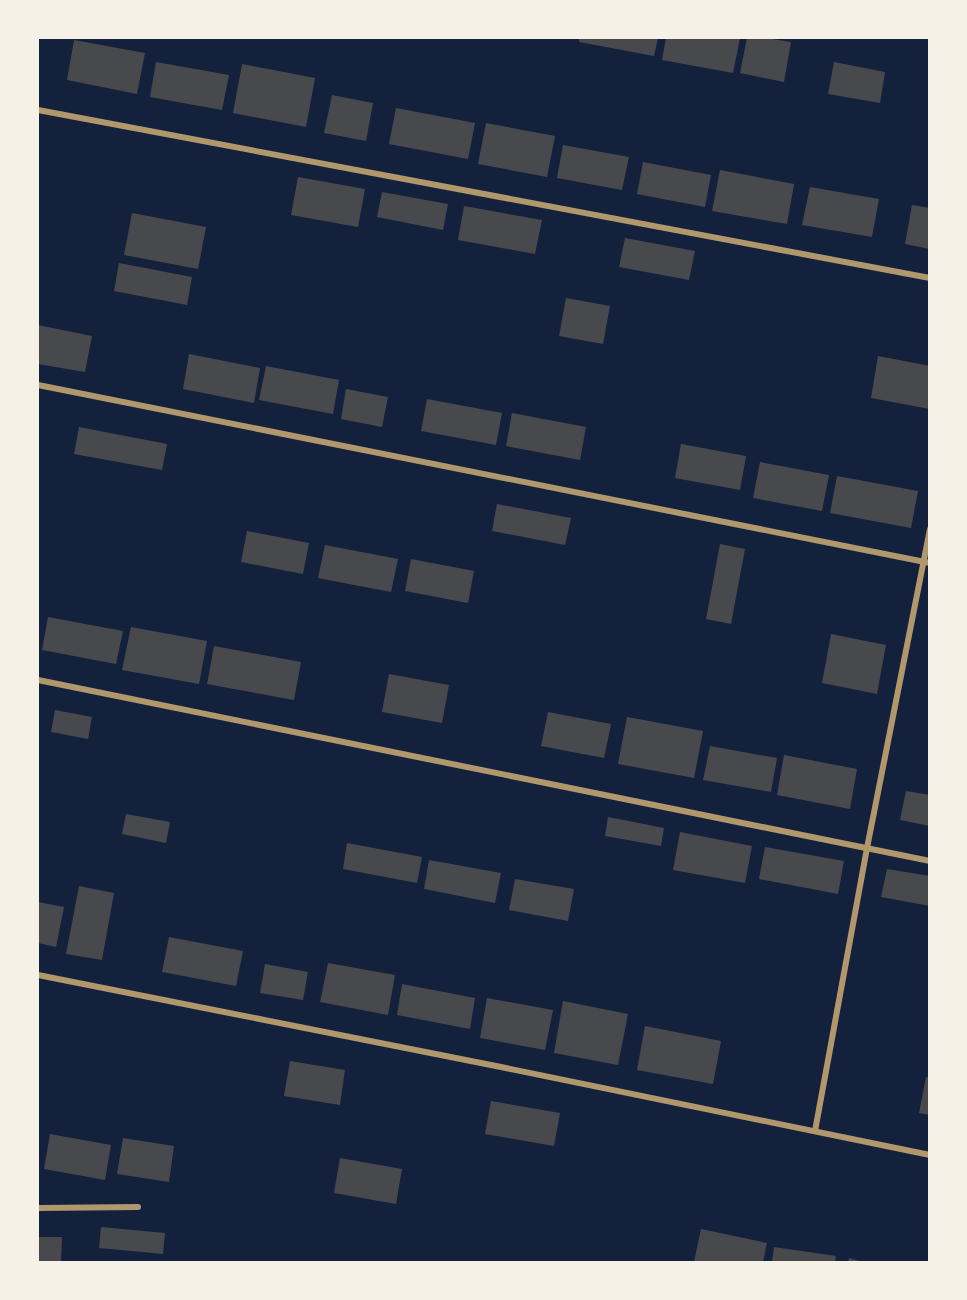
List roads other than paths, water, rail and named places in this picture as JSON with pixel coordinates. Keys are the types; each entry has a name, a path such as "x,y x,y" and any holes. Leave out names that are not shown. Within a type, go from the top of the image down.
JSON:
{"street":[{"path":"38,110 930,278"},
{"path":"38,385 927,562"},
{"path":"814,1131 867,848 927,562 930,529"},
{"path":"38,680 930,861"},
{"path":"38,975 930,1155"},
{"path":"38,1208 138,1206"}]}
